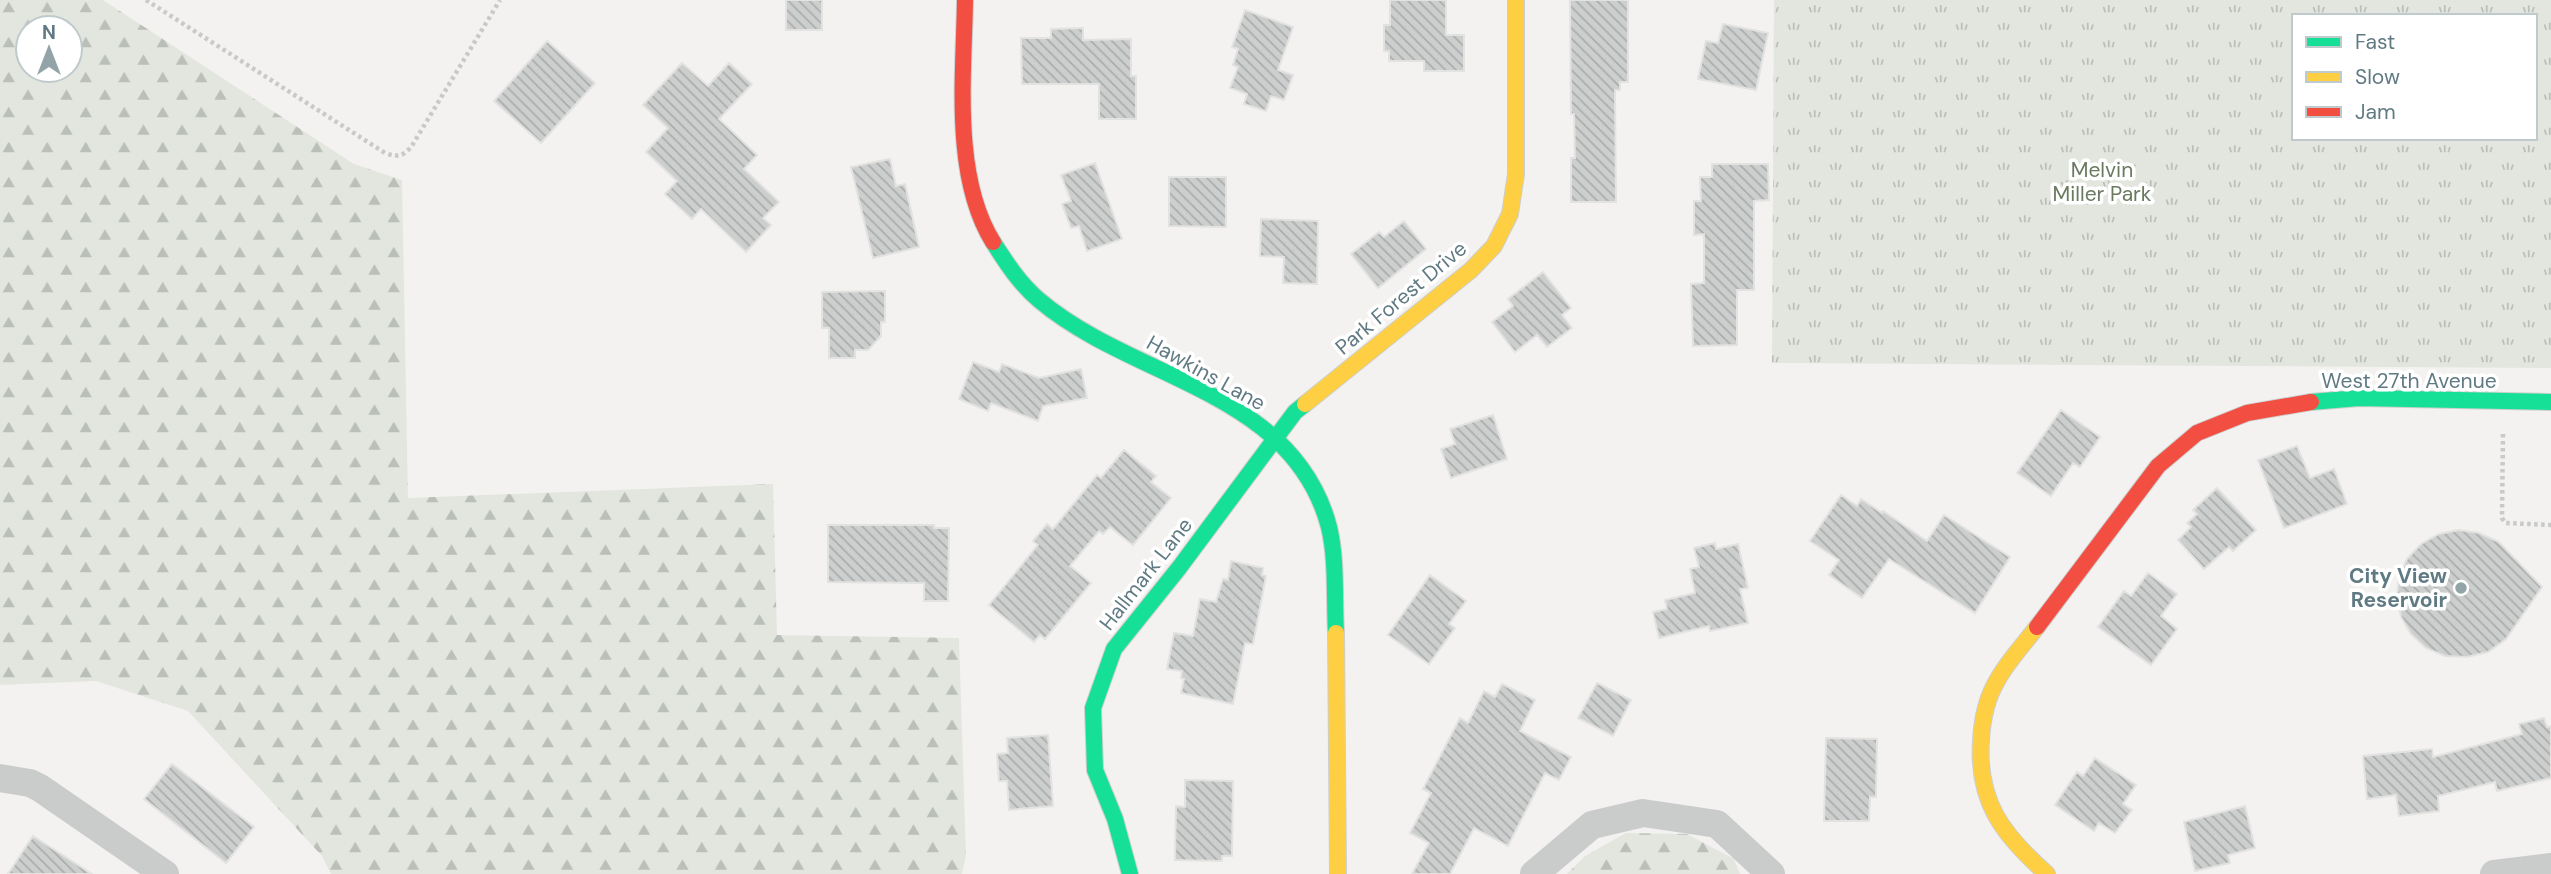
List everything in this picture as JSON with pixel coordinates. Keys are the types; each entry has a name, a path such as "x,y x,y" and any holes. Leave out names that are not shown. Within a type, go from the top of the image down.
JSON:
{"street":[{"name":"Hawkins Lane","path":"965,0 964,103 972,194 989,234 1014,275 1040,301 1085,331 1242,412 1276,438 1297,462 1318,496 1329,528 1333,560 1338,874"},
{"name":"Park Forest Drive","path":"1276,438 1295,412 1471,270 1494,246 1510,214 1516,174 1516,0"},
{"name":"West 27th Avenue","path":"2047,874 2030,859 2002,826 1987,798 1981,763 1984,717 1997,680 2158,467 2197,433 2247,413 2302,403 2359,398 2551,402"},
{"name":"Hallmark Lane","path":"1130,874 1115,819 1095,770 1093,708 1114,649 1180,568 1276,438"},
{"path":"0,778 30,783 40,788 166,874"},
{"path":"1534,874 1592,825 1643,813 1717,824 1771,874"},
{"path":"2494,874 2551,867"}],"path":[{"path":"146,0 394,157 402,155 413,144 500,0"},
{"path":"2504,401 2502,518 2505,523 2514,525 2551,525"}],"green space":[{"path":"0,0 103,0 354,164 402,180 408,498 773,484 777,635 959,638 966,856 962,874 331,874 322,856 188,711 96,681 0,685"},
{"name":"Melvin Miller Park","path":"1774,0 2551,0 2551,368 1772,363"},
{"path":"1626,833 1687,834 1734,859 1740,874 1567,874 1585,856"}],"building":[{"path":"786,0 822,0 822,30 786,30"},
{"path":"1390,0 1446,0 1446,35 1464,35 1464,71 1424,71 1424,61 1389,61 1389,51 1384,51 1384,25 1390,25"},
{"path":"1570,0 1628,0 1628,82 1620,82 1620,90 1615,90 1616,202 1571,202 1571,158 1575,158 1574,114 1571,114"},
{"path":"1245,10 1293,27 1278,70 1293,75 1284,100 1271,96 1266,111 1244,104 1247,94 1230,88 1238,67 1233,65 1238,49 1232,47"},
{"path":"1723,24 1768,33 1756,90 1698,79 1706,41 1718,43"},
{"path":"1083,28 1083,40 1131,39 1131,76 1136,76 1136,119 1099,119 1099,84 1022,84 1021,38 1051,38 1051,29"},
{"path":"547,41 595,83 541,143 494,101"},
{"path":"682,63 708,86 729,63 752,84 719,119 757,155 744,169 779,202 763,218 771,225 746,252 701,209 692,219 665,194 677,181 646,152 668,128 643,105"},
{"path":"890,159 896,186 905,184 919,247 873,258 851,167"},
{"path":"1095,163 1122,239 1087,251 1079,226 1071,228 1062,204 1071,201 1061,175"},
{"path":"1712,164 1768,164 1769,200 1754,201 1754,290 1737,290 1737,345 1693,346 1691,284 1704,283 1704,234 1694,235 1694,201 1701,201 1700,177 1712,177"},
{"path":"1169,177 1226,177 1226,227 1169,226"},
{"path":"1261,219 1318,221 1317,284 1283,283 1284,257 1260,256"},
{"path":"1404,221 1426,249 1378,288 1351,254 1379,232 1384,237"},
{"path":"1543,272 1571,308 1562,315 1572,328 1547,347 1537,335 1515,352 1492,322 1513,306 1508,299"},
{"path":"885,291 885,322 881,322 881,336 868,350 855,350 855,358 829,358 829,328 822,328 822,292"},
{"path":"973,362 999,372 1002,364 1039,378 1081,369 1087,398 1043,406 1038,421 991,403 988,411 959,399"},
{"path":"2061,410 2100,437 2080,467 2073,463 2051,496 2017,473"},
{"path":"1493,415 1507,459 1451,478 1441,449 1455,444 1450,429"},
{"path":"2297,446 2310,478 2334,469 2347,504 2284,528 2258,460"},
{"path":"1124,450 1156,476 1151,482 1171,498 1133,545 1110,527 1103,534 1099,531 1070,566 1091,583 1045,639 1040,635 1034,642 989,605 1038,545 1033,541 1047,524 1053,529 1097,475 1101,478"},
{"path":"2217,488 2256,530 2233,551 2229,547 2204,569 2178,540 2191,527 2187,523 2197,514 2193,510"},
{"path":"1841,495 1857,506 1861,499 1927,541 1944,515 2010,557 1975,613 1889,559 1862,598 1829,575 1839,560 1810,541"},
{"path":"828,525 934,525 934,528 949,528 948,601 924,601 924,583 828,582"},
{"name":"City View Reservoir","path":"2459,530 2479,533 2499,542 2542,587 2506,639 2488,652 2467,657 2445,656 2426,648 2411,634 2401,617 2397,597 2399,577 2407,559 2421,544 2439,534"},
{"path":"1715,543 1716,549 1738,544 1748,588 1740,589 1748,623 1710,631 1709,626 1659,638 1653,612 1667,609 1665,600 1695,593 1690,569 1699,567 1694,548"},
{"path":"1231,561 1263,568 1262,575 1266,576 1253,644 1245,643 1233,704 1181,693 1184,679 1181,678 1182,671 1167,669 1174,633 1193,636 1200,599 1216,602 1223,579 1228,580"},
{"path":"2148,573 2177,594 2161,616 2177,629 2151,665 2098,627 2124,591 2131,596"},
{"path":"1430,575 1466,601 1449,624 1455,628 1429,664 1388,635"},
{"path":"1597,683 1631,700 1613,736 1578,718"},
{"path":"1502,684 1535,700 1520,731 1571,757 1559,780 1545,773 1508,846 1474,828 1450,874 1412,874 1429,843 1410,833 1431,793 1423,789 1460,718 1468,723 1484,691 1495,697"},
{"path":"2544,718 2547,727 2551,726 2551,778 2497,791 2495,782 2438,796 2439,811 2399,816 2396,795 2367,799 2363,756 2432,749 2433,757 2522,734 2519,724"},
{"path":"1048,735 1053,806 1009,810 1007,781 999,781 997,754 1008,753 1007,738"},
{"path":"1826,738 1877,739 1876,797 1870,797 1869,821 1824,821"},
{"path":"2095,758 2136,785 2123,804 2132,810 2115,833 2099,823 2094,831 2055,805 2077,772 2083,776"},
{"path":"172,764 254,827 226,863 144,799"},
{"path":"1185,780 1233,781 1232,856 1222,856 1222,861 1175,860 1176,806 1185,807"},
{"path":"2245,806 2255,848 2228,855 2230,863 2195,871 2184,822"},
{"path":"33,836 92,874 8,874"}],"traffic: fast":[{"path":"993,242 1032,294 1077,327 1206,392 1246,416 1282,445 1310,481 1329,527 1334,566 1336,633"},
{"path":"2311,402 2359,398 2551,402"},
{"path":"1130,874 1115,819 1095,770 1093,708 1114,649 1179,568 1295,412 1305,404"}],"traffic: slow":[{"path":"1305,404 1471,270 1494,246 1510,214 1516,174 1516,0"},
{"path":"2037,627 2006,666 1991,693 1983,725 1981,763 1983,782 1996,816 2031,860 2047,874"},
{"path":"1336,633 1338,874"}],"traffic: jam":[{"path":"965,0 963,124 966,156 971,187 980,216 993,242"},
{"path":"2037,627 2158,466 2197,433 2247,413 2311,402"}],"place":[{"name":"City View Reservoir","path":"2461,588"}]}
